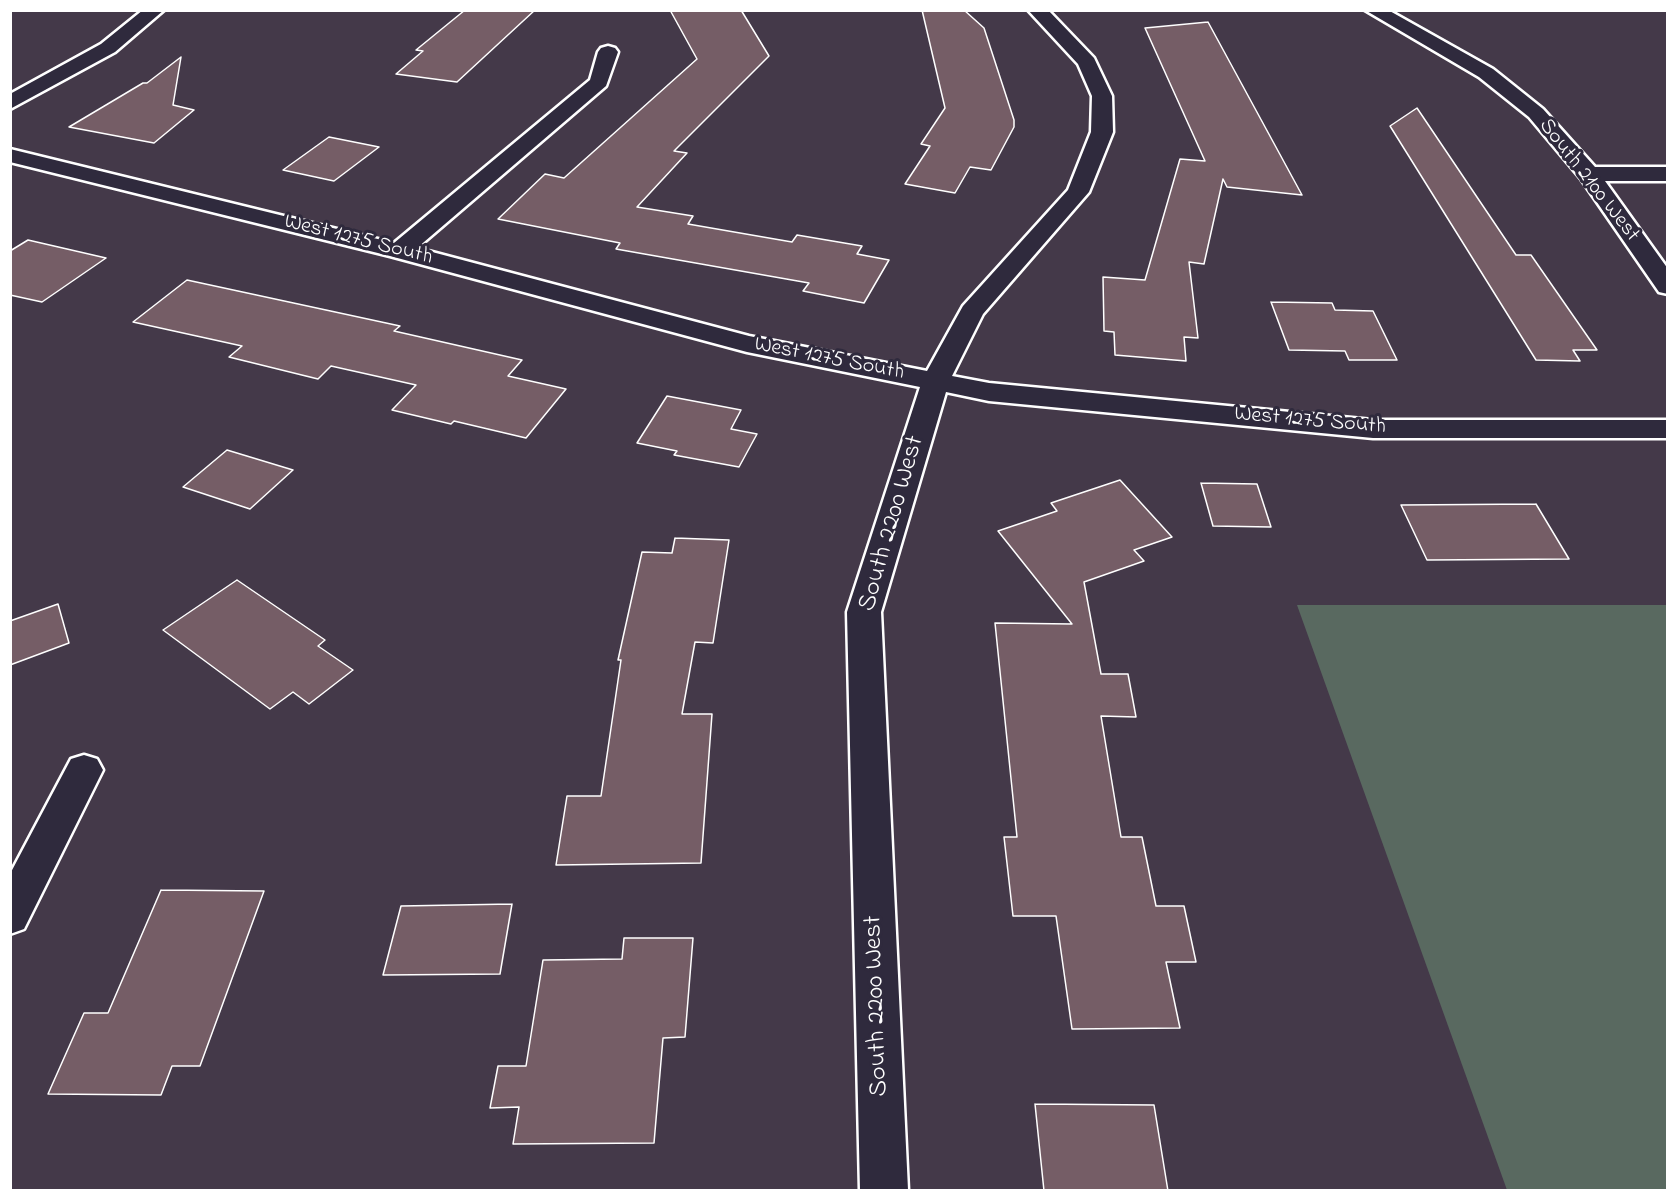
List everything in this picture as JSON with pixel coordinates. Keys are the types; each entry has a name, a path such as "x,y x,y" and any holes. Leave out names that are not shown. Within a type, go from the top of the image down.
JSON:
{"street":[{"path":"10,103 108,48 155,10"},
{"name":"South 2200 West","path":"884,1191 864,612 935,382 972,311 1078,192 1102,132 1102,96 1087,62 1060,31 1036,10"},
{"path":"1377,12 1403,10"},
{"name":"South 2100 West","path":"1377,12 1486,73 1536,113 1589,174 1668,287"},
{"path":"399,251 599,82 608,52"},
{"name":"West 1275 South","path":"10,155 399,251 747,344 988,392 1373,429 1668,429"},
{"path":"1589,174 1668,174"},
{"path":"10,916 84,770"}],"green space":[{"path":"1297,605 1667,605 1667,1190 1507,1190"}],"building":[{"path":"465,10 535,10 457,82 396,74 423,51 416,50"},
{"path":"670,10 741,10 769,56 674,151 687,153 637,207 693,216 688,224 792,242 797,235 862,246 857,254 889,260 864,303 803,291 809,283 616,249 620,243 498,219 545,174 564,178 697,59"},
{"path":"922,10 964,10 984,28 1014,120 1014,127 991,170 970,167 955,193 905,184 930,146 921,144 945,108"},
{"path":"1208,22 1302,195 1227,187 1223,179 1204,264 1189,262 1198,338 1184,337 1186,361 1115,355 1114,332 1104,331 1103,277 1145,280 1180,159 1205,161 1145,28"},
{"path":"181,57 173,105 194,110 154,143 69,127 143,83 147,83"},
{"path":"1417,108 1516,255 1531,255 1597,350 1573,350 1580,361 1536,360 1390,126"},
{"path":"329,137 379,147 334,181 283,170"},
{"path":"28,240 106,258 42,302 10,295 10,251"},
{"path":"187,280 400,326 394,331 522,360 508,376 566,389 526,438 454,421 451,424 392,410 416,385 331,366 318,379 229,357 242,346 133,322"},
{"path":"1271,302 1332,303 1335,310 1373,311 1397,360 1349,360 1345,351 1289,350"},
{"path":"667,396 741,410 731,429 757,434 739,467 674,455 677,451 637,443"},
{"path":"227,450 293,470 250,509 183,487"},
{"path":"1120,480 1172,537 1134,550 1144,561 1084,582 1101,674 1128,674 1136,717 1101,716 1121,837 1142,837 1156,906 1184,906 1196,962 1166,962 1180,1028 1072,1029 1056,916 1013,916 1004,837 1017,837 995,623 1072,624 998,531 1057,511 1051,503"},
{"path":"1201,483 1257,484 1271,527 1213,526"},
{"path":"1536,504 1569,559 1427,560 1401,505"},
{"path":"675,538 729,540 713,643 695,642 682,714 712,714 701,863 556,865 567,796 601,796 621,660 618,660 642,552 672,553"},
{"path":"237,580 325,640 318,646 353,670 309,704 293,692 270,709 163,630"},
{"path":"58,604 69,643 10,665 10,621"},
{"path":"161,890 264,891 200,1066 172,1066 161,1095 48,1094 84,1013 108,1013"},
{"path":"512,904 500,974 383,975 401,906"},
{"path":"624,938 693,938 685,1037 663,1038 654,1143 513,1144 519,1107 490,1108 498,1066 526,1066 543,960 622,959"},
{"path":"1035,1104 1154,1105 1168,1191 1044,1191"}]}
